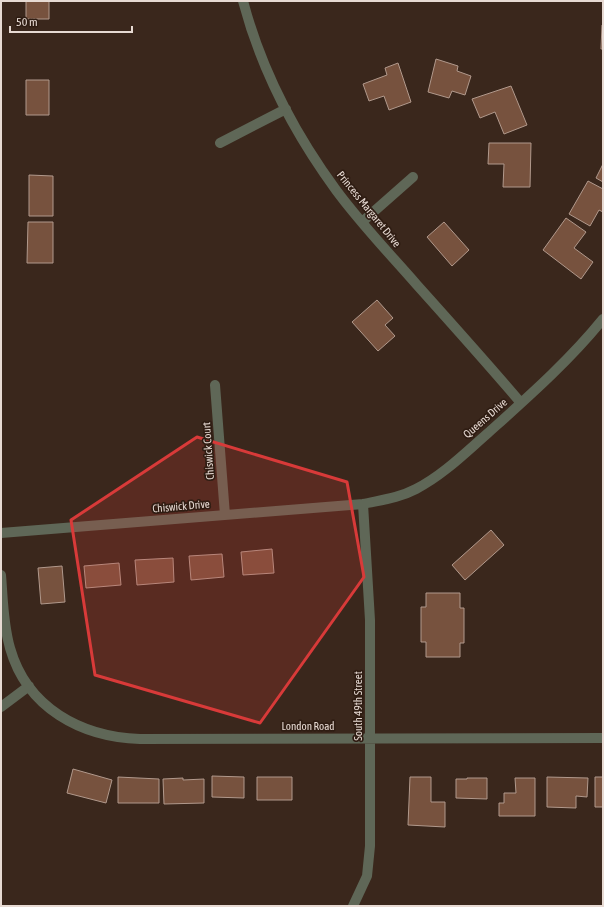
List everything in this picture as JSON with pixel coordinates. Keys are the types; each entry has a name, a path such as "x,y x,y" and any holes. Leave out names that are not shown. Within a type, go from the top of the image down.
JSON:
{"street":[{"name":"Princess Margaret Drive","path":"243,1 264,62 286,109 313,156 336,191 522,403"},
{"path":"220,143 286,109"},
{"path":"362,222 413,177"},
{"name":"Queens Drive","path":"363,504 391,499 415,489 436,477 522,403 561,366 603,319"},
{"name":"Chiswick Court","path":"215,385 225,514"},
{"name":"Chiswick Drive","path":"1,533 363,504"},
{"name":"South 49th Street","path":"353,906 366,876 370,846 370,620 363,504"},
{"name":"London Road","path":"1,575 5,628 10,649 20,672 29,686 46,704 62,717 86,730 119,738 603,738"},
{"path":"1,707 29,686"}],"highlighted area":[{"path":"197,437 347,482 364,577 260,723 95,675 71,520"}],"building":[{"path":"26,1 49,1 49,19 26,19"},
{"path":"602,25 603,49 601,49"},
{"path":"436,59 458,66 457,71 471,76 465,95 452,91 449,98 428,92"},
{"path":"398,63 411,102 389,110 384,96 369,101 363,84 387,75 385,68"},
{"path":"26,80 49,80 49,115 26,115"},
{"path":"511,86 527,125 504,134 495,112 480,118 472,99"},
{"path":"489,143 531,143 530,187 503,187 504,164 488,164"},
{"path":"603,164 603,182 596,178"},
{"path":"29,175 53,176 53,216 29,216"},
{"path":"588,181 603,189 603,212 599,210 590,226 569,214"},
{"path":"566,218 586,232 574,248 593,262 581,279 543,250"},
{"path":"28,222 53,222 53,263 27,263"},
{"path":"444,222 469,250 452,266 427,237"},
{"path":"377,300 393,318 385,325 395,336 378,351 352,322"},
{"path":"491,530 504,545 465,580 452,565"},
{"path":"272,549 274,573 243,575 241,552"},
{"path":"222,554 224,577 191,580 189,556"},
{"path":"173,558 174,582 137,585 135,560"},
{"path":"119,563 121,585 86,588 84,566"},
{"path":"62,566 65,602 41,604 38,568"},
{"path":"426,593 460,593 460,608 464,608 464,643 460,643 460,657 426,657 426,642 421,642 421,607 426,607"},
{"path":"73,769 112,780 106,803 67,793"},
{"path":"212,776 244,777 244,798 212,797"},
{"path":"118,777 159,779 159,803 118,803"},
{"path":"257,777 292,777 292,800 257,800"},
{"path":"410,777 431,777 431,802 445,802 445,827 408,825"},
{"path":"547,777 588,778 587,797 576,796 576,808 547,807"},
{"path":"595,777 603,777 603,807 595,807"},
{"path":"183,778 183,780 204,779 204,803 164,804 163,779"},
{"path":"487,778 487,799 456,798 456,779"},
{"path":"515,778 535,778 535,816 499,816 499,803 504,803 504,793 516,793"}]}
